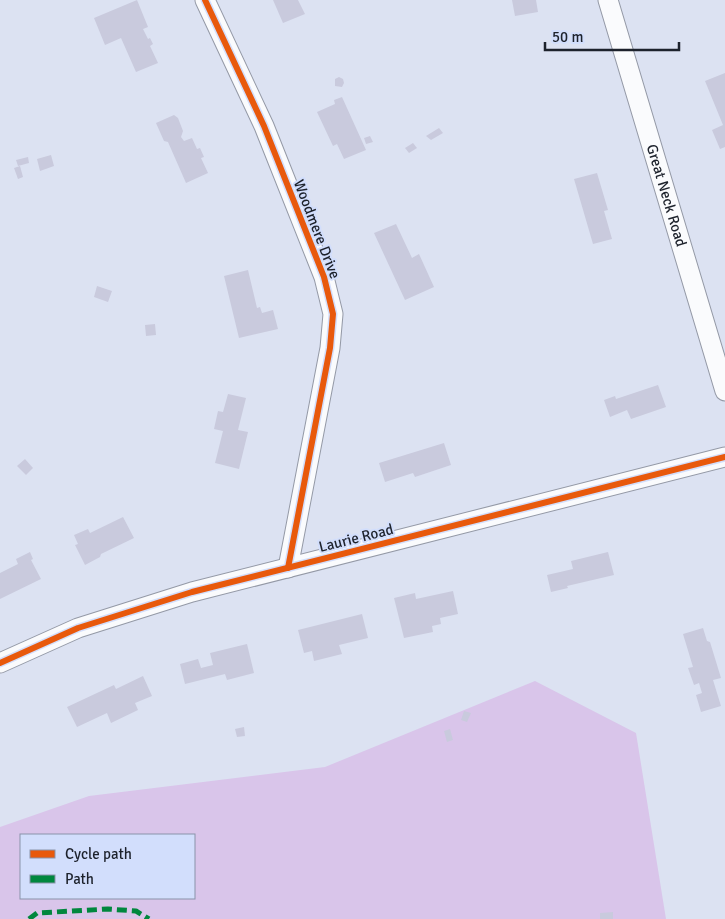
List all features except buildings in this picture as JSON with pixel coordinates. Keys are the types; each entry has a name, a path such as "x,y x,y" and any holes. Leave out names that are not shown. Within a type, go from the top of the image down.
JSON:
{"street":[{"name":"Woodmere Drive","path":"205,0 268,135 324,278 332,314 330,348 288,568"},
{"name":"Great Neck Road","path":"608,0 725,391"},
{"name":"Laurie Road","path":"0,663 78,628 192,592 725,457"}],"shaded area":[{"path":"535,681 636,733 666,919 0,919 0,827 89,796 325,767"}],"marked path":[{"path":"29,919 37,913 108,909 136,911 149,919"}],"cycle path":[{"path":"205,0 264,126 324,277 333,314 330,348 288,568"},
{"path":"0,663 78,628 192,592 725,457"}]}
